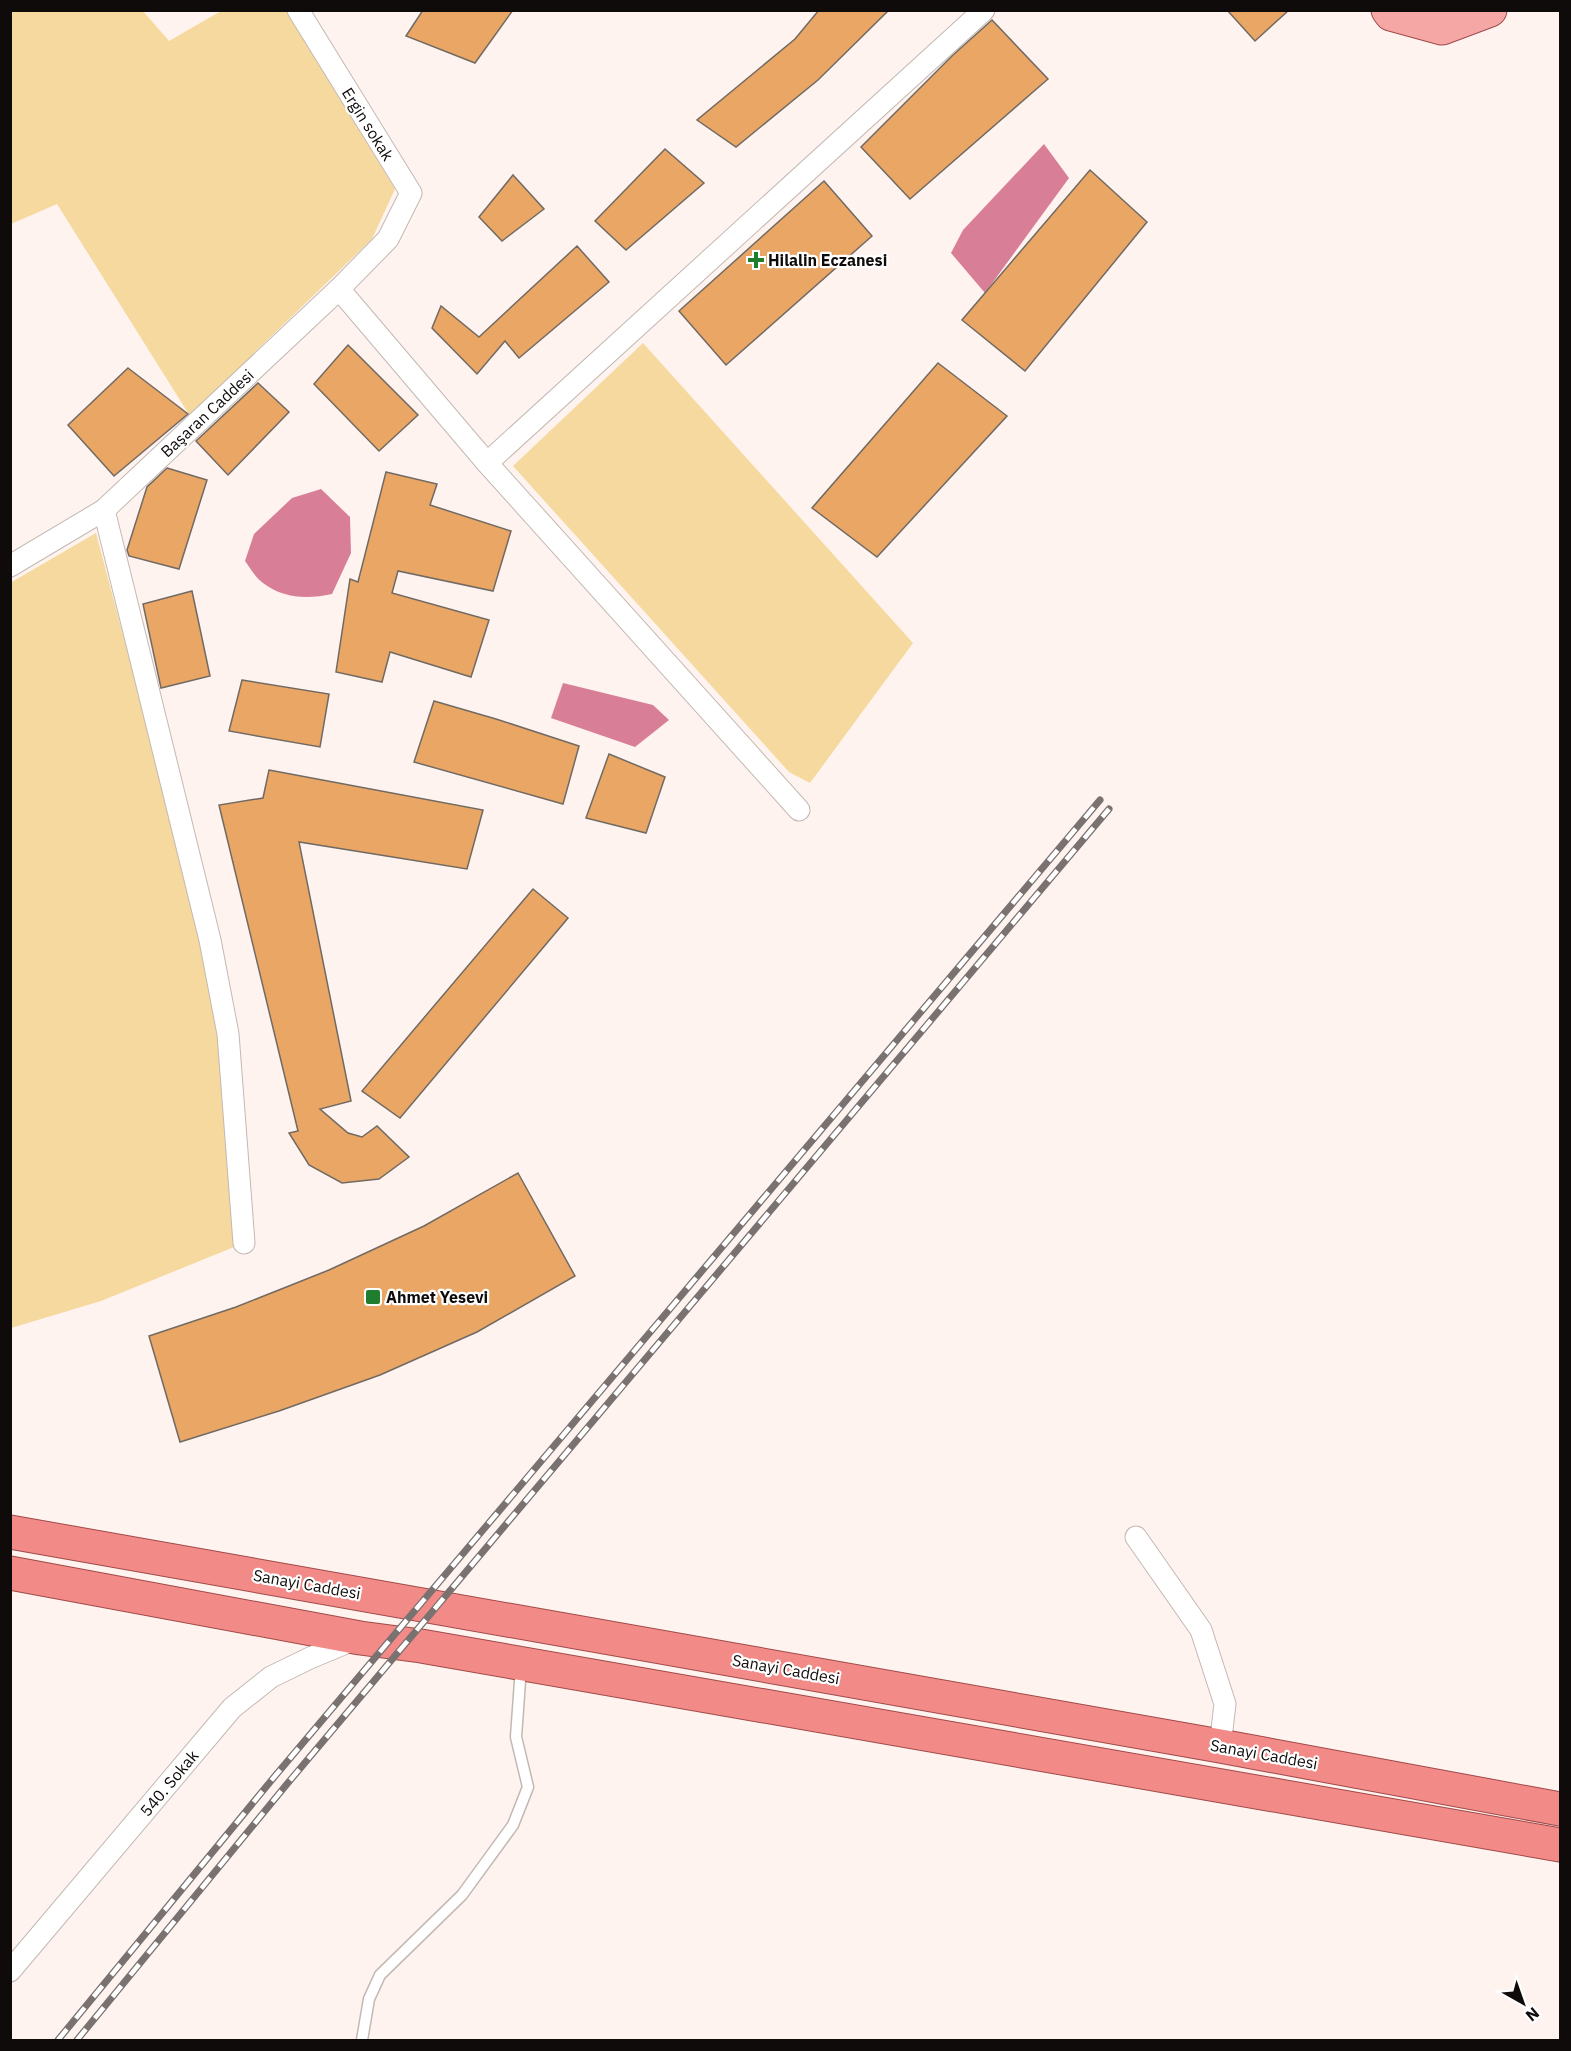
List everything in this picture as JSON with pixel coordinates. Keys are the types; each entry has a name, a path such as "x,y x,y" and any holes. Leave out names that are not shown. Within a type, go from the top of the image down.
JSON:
{"highway":[{"name":"Sanayi Caddesi","path":"10,1532 1220,1746 1560,1809"},
{"path":"10,1573 360,1638 421,1646 1560,1845"}],"main road":[{"path":"1390,12 1442,28 1490,10"}],"street":[{"name":"Ergin sokak","path":"298,10 411,193 388,239"},
{"path":"487,464 984,10"},
{"name":"Başaran Caddesi","path":"10,566 105,510 339,289 388,239"},
{"path":"339,289 487,464 800,810"},
{"path":"105,510 210,940 228,1034 244,1243"},
{"path":"1136,1537 1201,1630 1225,1704 1220,1746"},
{"name":"540. Sokak","path":"10,1971 232,1708 271,1677 360,1638"}],"lane":[{"path":"362,2040 369,1999 380,1975 462,1895 513,1825 528,1787 516,1737 522,1664"}],"shaded area":[{"path":"11,11 143,11 169,41 221,11 286,11 395,189 372,239 255,352 195,424 57,204 11,224"},
{"path":"1044,144 1069,178 985,293 951,253 963,230"},
{"path":"643,343 913,643 810,783 789,772 513,466"},
{"path":"321,489 350,517 351,553 332,594 305,597 279,592 260,581 245,561 254,534 292,498"},
{"path":"96,533 225,1021 244,1243 101,1301 11,1328 10,583"},
{"path":"563,683 653,705 669,720 635,747 551,718"}],"building":[{"path":"423,10 513,10 475,63 406,36"},
{"path":"819,10 889,10 818,80 736,147 697,120 795,39"},
{"path":"1227,10 1289,10 1255,41"},
{"path":"992,20 1048,79 910,199 861,147 953,55"},
{"path":"665,149 704,183 626,250 595,221"},
{"path":"1090,170 1147,222 1025,371 962,320"},
{"path":"513,175 544,209 502,241 479,217"},
{"path":"824,181 872,236 726,365 679,311"},
{"path":"577,246 609,282 519,358 505,341 477,374 432,328 441,306 479,337"},
{"path":"348,345 418,415 379,451 314,384"},
{"path":"938,363 1007,416 877,557 812,508"},
{"path":"128,368 188,414 114,476 68,425"},
{"path":"258,383 289,412 228,475 196,441"},
{"path":"167,468 207,480 179,569 129,556 127,550 147,487"},
{"path":"386,472 437,484 430,505 511,531 493,591 398,571 392,593 489,620 471,677 390,652 382,682 336,672 350,579 358,582"},
{"path":"192,591 210,676 161,688 143,604"},
{"path":"242,680 329,694 320,747 229,731"},
{"path":"434,701 579,746 563,804 414,762"},
{"path":"609,754 665,777 646,833 586,818"},
{"path":"269,770 483,810 467,869 299,842 351,1101 320,1109 348,1133 362,1137 377,1126 409,1157 379,1179 342,1183 309,1165 289,1133 298,1131 219,805 263,798"},
{"path":"533,889 568,918 400,1118 362,1091"},
{"path":"518,1173 575,1276 477,1332 380,1375 279,1411 180,1442 149,1336 236,1307 329,1270 424,1226"}],"railway":[{"path":"58,2040 275,1776 1100,800"},
{"path":"77,2040 287,1784 1109,809"}],"place":[{"name":"Hilalin Eczanesi","path":"756,260"},
{"name":"Ahmet Yesevi","path":"373,1297"}]}
